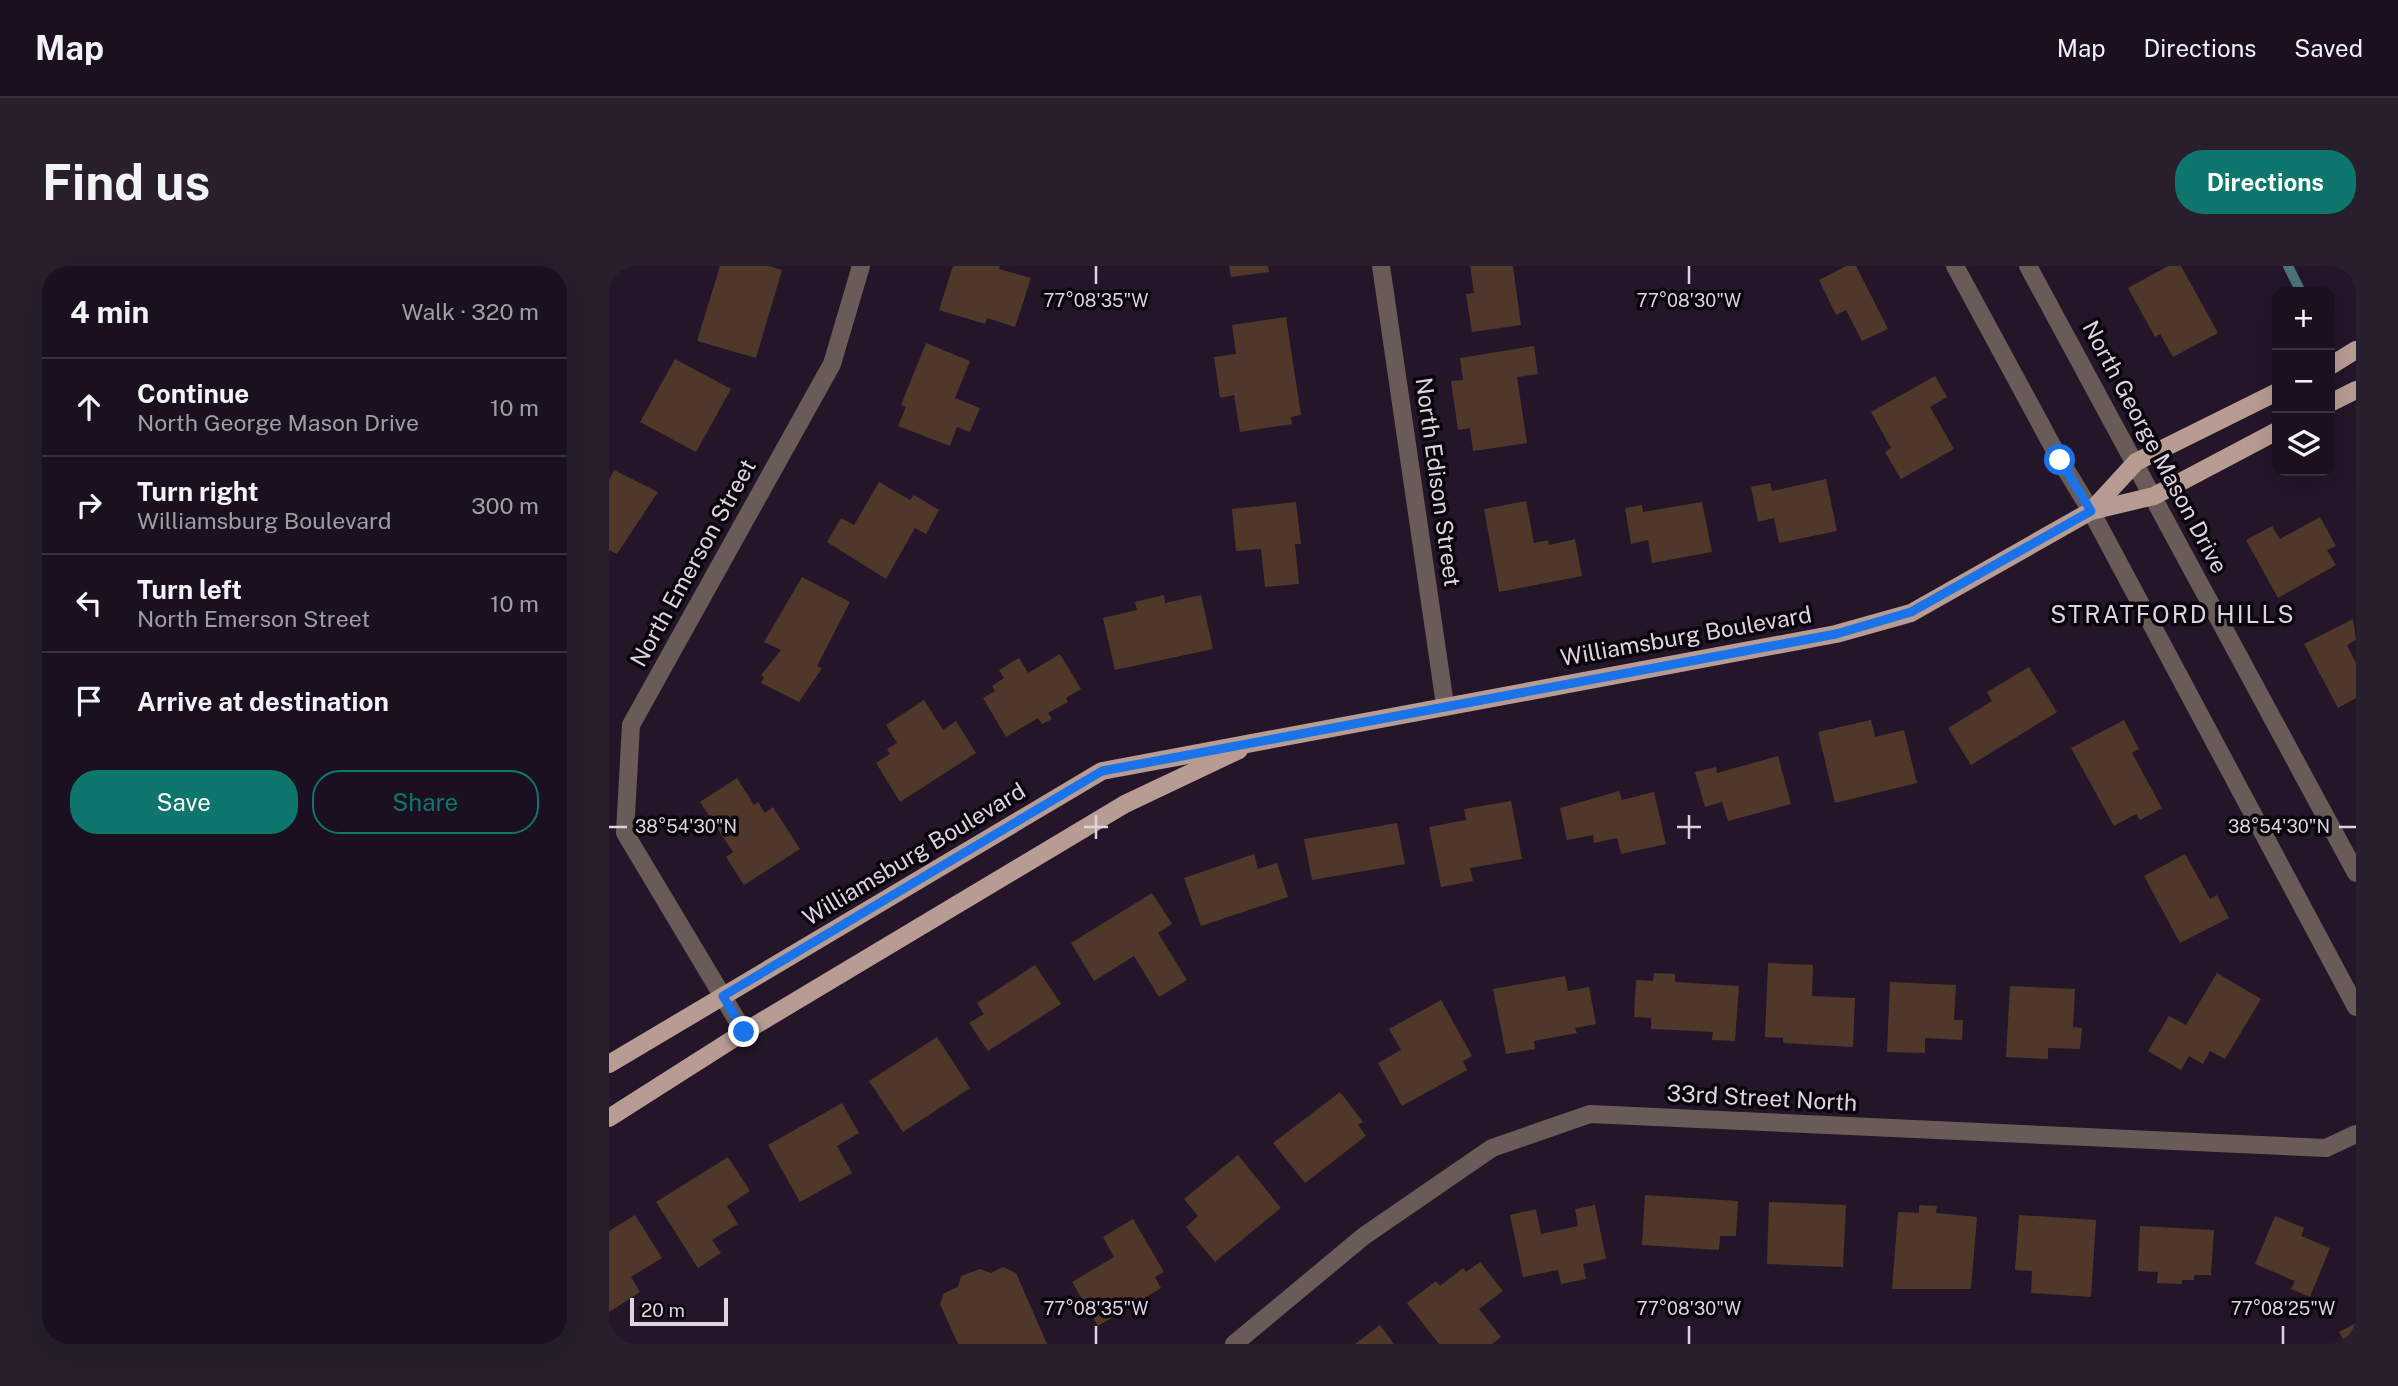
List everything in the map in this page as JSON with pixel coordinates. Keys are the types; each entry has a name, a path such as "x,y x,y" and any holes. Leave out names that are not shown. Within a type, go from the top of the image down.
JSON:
{"main road":[{"path":"2335,363 2356,350"},
{"path":"2335,400 2356,390"},
{"name":"Williamsburg Boulevard","path":"2091,511 2136,462 2272,394"},
{"name":"Williamsburg Boulevard","path":"609,1063 1102,771 1265,738 1836,634 1911,612 2091,511 2154,495 2272,434"},
{"name":"Williamsburg Boulevard","path":"609,1118 744,1032 1125,804 1265,738"}],"street":[{"name":"North Emerson Street","path":"744,1032 625,833 631,725 832,364 861,266"},
{"name":"North Edison Street","path":"1381,266 1445,705"},
{"path":"1955,266 2060,460 2091,511 2356,1007"},
{"name":"North George Mason Drive","path":"2028,266 2356,873"},
{"name":"33rd Street North","path":"1234,1344 1364,1236 1492,1148 1590,1115 2326,1148 2356,1134"}],"building":[{"path":"720,266 770,266 782,270 756,358 697,341"},
{"path":"953,266 1000,266 999,269 1031,278 1015,327 987,318 985,324 939,310"},
{"path":"1229,266 1268,266 1269,272 1231,277"},
{"path":"1470,266 1513,266 1521,325 1472,332 1466,294 1474,293"},
{"path":"1846,266 1856,266 1888,329 1862,341 1846,310 1836,315 1819,280"},
{"path":"2168,266 2181,266 2218,333 2173,357 2160,334 2155,337 2128,288"},
{"path":"1286,317 1301,415 1291,417 1292,424 1240,432 1234,395 1220,398 1214,357 1236,354 1232,325"},
{"path":"926,343 970,361 955,398 980,408 970,432 957,427 950,446 898,426 906,407 901,405"},
{"path":"1534,346 1538,374 1517,377 1527,443 1473,451 1470,428 1458,430 1451,381 1463,380 1460,358"},
{"path":"675,359 731,389 696,452 640,422"},
{"path":"1935,376 1947,397 1930,407 1954,449 1901,479 1885,452 1891,448 1871,412"},
{"path":"614,470 658,492 617,554 609,550 609,480"},
{"path":"1826,479 1837,531 1779,543 1774,518 1758,522 1751,487 1770,483 1772,491"},
{"path":"879,482 910,500 914,495 939,510 926,534 915,528 886,579 827,542 841,518 854,525"},
{"path":"1526,501 1534,543 1548,540 1549,545 1575,539 1582,576 1499,592 1484,509"},
{"path":"1296,502 1301,544 1295,544 1299,584 1265,587 1261,549 1236,551 1232,509"},
{"path":"1702,502 1712,552 1652,563 1648,540 1631,544 1625,508 1642,505 1643,512"},
{"path":"2320,517 2336,546 2327,550 2336,565 2278,598 2246,540 2272,526 2280,539"},
{"path":"802,577 850,602 817,666 822,668 799,702 761,683 764,677 761,675 781,650 764,642"},
{"path":"1164,595 1165,603 1201,595 1213,649 1115,670 1103,618 1137,610 1135,602"},
{"path":"2353,619 2356,640 2347,645 2356,663 2356,698 2338,708 2304,644"},
{"path":"1060,654 1081,689 1066,698 1068,702 1048,713 1052,719 1042,724 1038,718 1006,737 983,698 995,691 992,686 1004,678 999,670 1019,658 1028,673"},
{"path":"2029,667 2057,712 1971,765 1948,728 1992,701 1987,692"},
{"path":"924,700 943,730 956,721 976,753 900,802 876,763 890,754 887,749 897,743 886,725"},
{"path":"1871,720 1875,737 1904,730 1917,783 1835,803 1818,732"},
{"path":"2124,720 2139,749 2132,753 2162,808 2140,820 2136,814 2114,826 2071,748"},
{"path":"1778,756 1791,804 1728,821 1722,802 1705,807 1695,772 1716,767 1717,773"},
{"path":"737,778 754,805 758,802 765,813 773,807 800,849 744,885 726,857 733,852 700,802"},
{"path":"1619,791 1622,800 1654,792 1666,844 1621,854 1617,838 1594,843 1593,835 1567,840 1560,808"},
{"path":"1511,801 1522,859 1470,868 1473,881 1441,887 1429,827 1466,820 1464,809"},
{"path":"1397,823 1405,864 1312,880 1304,839"},
{"path":"1254,854 1258,869 1277,863 1288,897 1201,926 1184,878"},
{"path":"2185,854 2210,899 2217,895 2229,918 2180,943 2144,876"},
{"path":"1152,893 1172,924 1158,933 1187,980 1159,997 1134,956 1094,981 1071,943"},
{"path":"1768,963 1813,965 1812,996 1855,998 1853,1047 1783,1043 1783,1038 1765,1037"},
{"path":"1035,965 1061,1004 988,1051 969,1023 984,1014 977,1003"},
{"path":"1654,973 1675,974 1675,982 1739,986 1735,1041 1712,1040 1713,1032 1651,1029 1651,1018 1634,1017 1636,980 1653,981"},
{"path":"2217,973 2261,999 2225,1059 2210,1051 2203,1064 2189,1056 2181,1070 2148,1051 2169,1016 2186,1025"},
{"path":"1565,976 1568,991 1589,987 1596,1024 1575,1028 1577,1033 1534,1041 1535,1049 1506,1054 1493,989"},
{"path":"1890,982 1956,985 1954,1020 1963,1020 1962,1040 1925,1038 1925,1053 1887,1052"},
{"path":"2010,986 2075,989 2073,1027 2082,1028 2080,1049 2048,1048 2048,1059 2006,1057"},
{"path":"1441,1000 1472,1056 1463,1061 1467,1070 1402,1106 1378,1063 1401,1050 1389,1029"},
{"path":"937,1037 970,1088 903,1132 869,1081"},
{"path":"1340,1092 1363,1122 1358,1125 1366,1136 1305,1183 1273,1143"},
{"path":"842,1103 859,1133 837,1146 852,1173 800,1202 768,1145"},
{"path":"1238,1155 1281,1208 1215,1262 1186,1227 1198,1216 1184,1199"},
{"path":"728,1157 750,1191 727,1206 738,1224 712,1240 721,1253 698,1268 656,1202"},
{"path":"1645,1195 1738,1201 1736,1236 1720,1236 1719,1250 1642,1245"},
{"path":"1769,1202 1846,1205 1843,1267 1767,1264"},
{"path":"1595,1205 1606,1259 1583,1264 1586,1279 1561,1284 1558,1270 1523,1277 1510,1215 1536,1209 1541,1234 1578,1226 1575,1209"},
{"path":"1919,1205 1937,1206 1936,1213 1977,1217 1971,1289 1892,1289 1898,1212 1919,1213"},
{"path":"635,1215 662,1258 631,1277 640,1292 609,1312 609,1231"},
{"path":"2019,1215 2096,1220 2091,1297 2031,1293 2032,1271 2015,1270"},
{"path":"2275,1216 2304,1228 2301,1236 2330,1248 2310,1297 2291,1289 2295,1281 2255,1264"},
{"path":"1133,1219 1164,1272 1155,1277 1161,1288 1098,1326 1072,1282 1114,1257 1103,1237"},
{"path":"2140,1226 2214,1230 2211,1275 2194,1275 2194,1280 2182,1280 2182,1284 2157,1283 2158,1272 2138,1271"},
{"path":"1480,1262 1503,1291 1479,1309 1501,1337 1492,1344 1439,1344 1407,1303 1436,1281 1440,1286 1463,1268 1466,1272"},
{"path":"1003,1267 1016,1273 1047,1344 958,1344 940,1304 944,1293 958,1287 961,1276 980,1269 991,1273"},
{"path":"2356,1323 2356,1344 2346,1344 2339,1332"},
{"path":"1380,1325 1394,1344 1355,1344"}],"waterway":[{"path":"2288,266 2298,287"}],"district":[{"name":"STRATFORD HILLS","path":"2173,615"}],"route":[{"path":"744,1032 723,996 1102,771 1265,738 1836,634 1911,612 2091,511 2060,460"}]}
